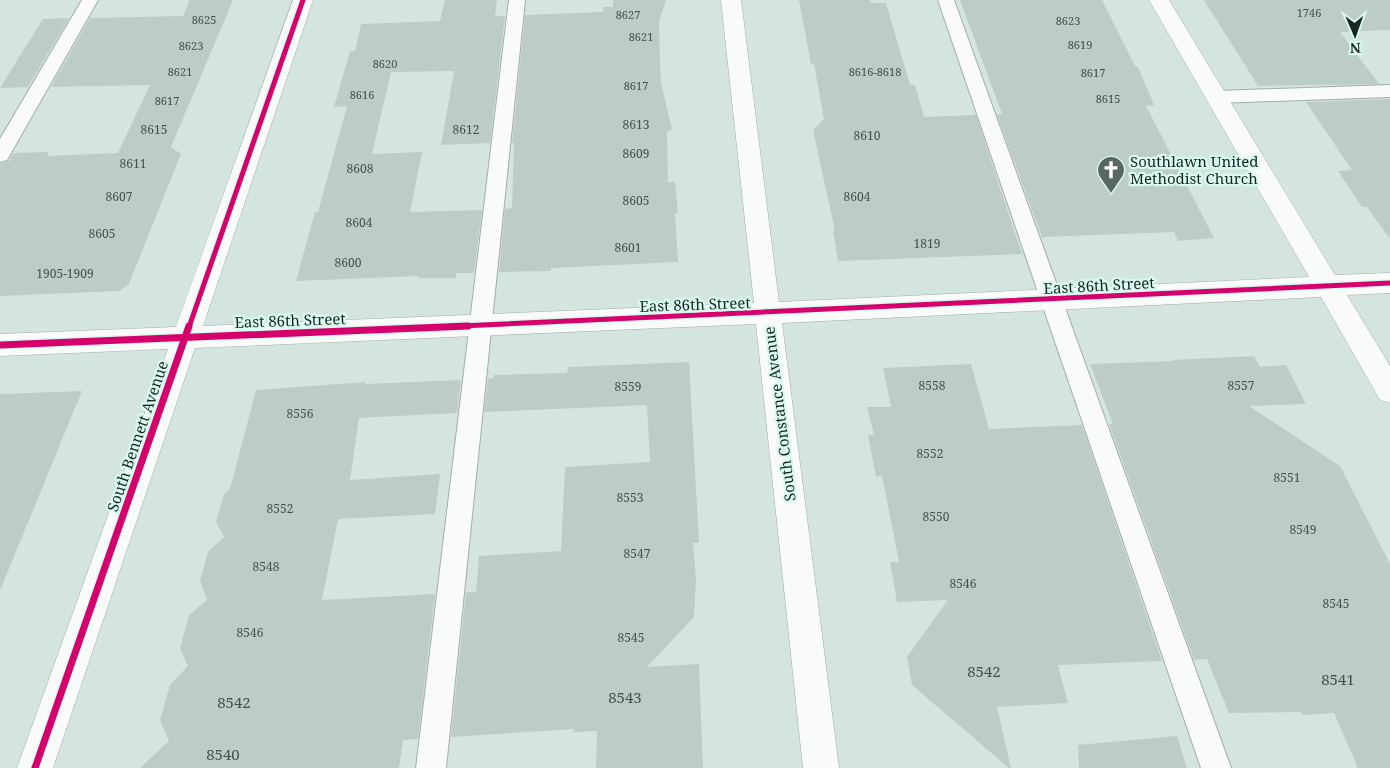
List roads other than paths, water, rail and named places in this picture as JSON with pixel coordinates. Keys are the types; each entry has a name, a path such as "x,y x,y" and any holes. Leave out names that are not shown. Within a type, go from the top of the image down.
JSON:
{"street":[{"name":"South Bennett Avenue","path":"35,768 303,0"},
{"name":"South Constance Avenue","path":"731,0 821,768"},
{"path":"1160,0 1390,391"},
{"name":"East 86th Street","path":"0,345 768,313 1390,283"}],"lane":[{"path":"0,155 90,0"},
{"path":"431,768 517,0"},
{"path":"946,0 1216,768"},
{"path":"1217,97 1390,91"}],"place":[{"name":"Southlawn United Methodist Church","path":"1111,194"}]}
